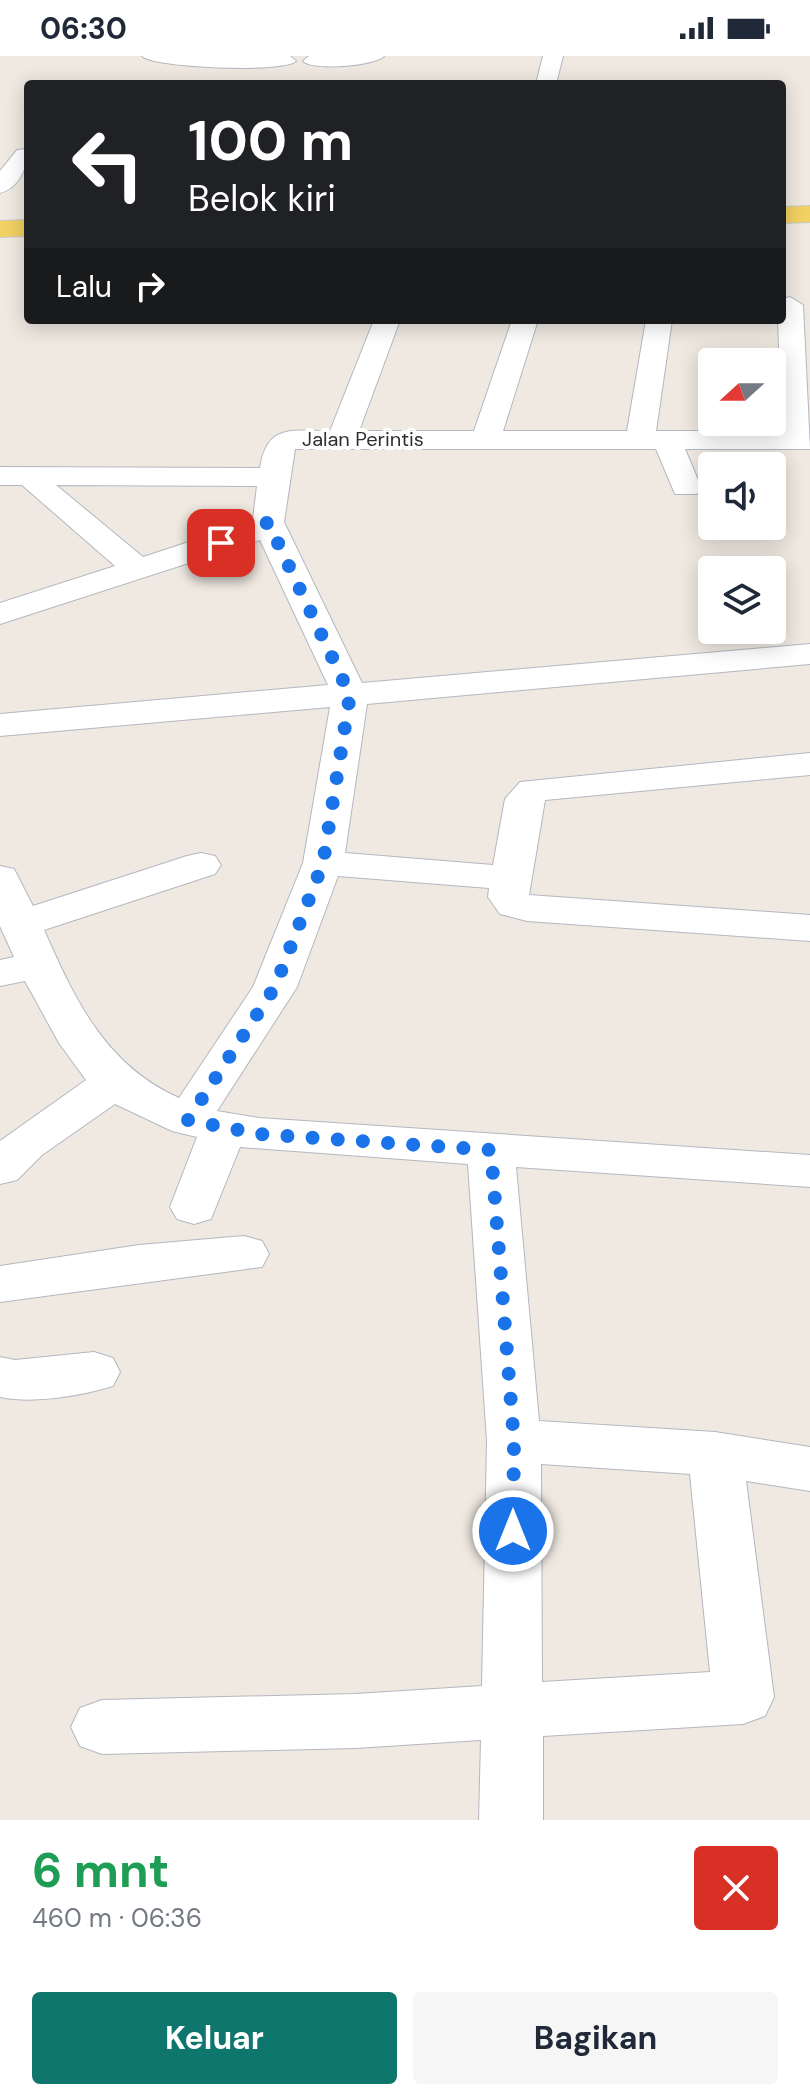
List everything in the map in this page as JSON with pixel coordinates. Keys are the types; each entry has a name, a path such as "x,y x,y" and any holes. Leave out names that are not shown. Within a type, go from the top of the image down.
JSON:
{"main road":[{"path":"786,215 810,214"},
{"path":"0,221 24,221"},
{"path":"786,222 810,222"},
{"path":"0,229 24,228"}],"street":[{"path":"152,56 313,61 374,56"},
{"path":"547,80 553,56"},
{"path":"307,80 313,61"},
{"path":"0,186 24,156"},
{"path":"794,305 803,440"},
{"path":"342,438 385,324"},
{"path":"486,439 524,324"},
{"path":"659,324 653,440 686,487"},
{"name":"Jalan Perintis","path":"268,522 280,444 295,439 803,440"},
{"path":"0,476 273,477"},
{"path":"33,477 37,485 138,569"},
{"path":"0,614 249,534 268,522 350,695 323,863 275,987 206,1125 194,1207"},
{"path":"0,725 810,654"},
{"path":"810,764 534,790 524,799 509,900 527,909 810,928"},
{"path":"323,863 510,878"},
{"path":"20,924 201,865"},
{"path":"0,878 20,924 19,969 115,1082 206,1125 491,1150 810,1171"},
{"path":"0,1168 25,1144 115,1082"},
{"path":"491,1150 514,1441 511,1820"},
{"path":"0,1284 139,1263 244,1254"},
{"path":"0,1377 15,1380 94,1372"},
{"path":"514,1441 715,1454 810,1469"},
{"path":"102,1727 355,1721 743,1697 715,1454"}],"route":[{"path":"221,543 258,530 268,522 350,695 323,863 275,987 188,1120 259,1134 491,1150 514,1441 513,1531"}]}
